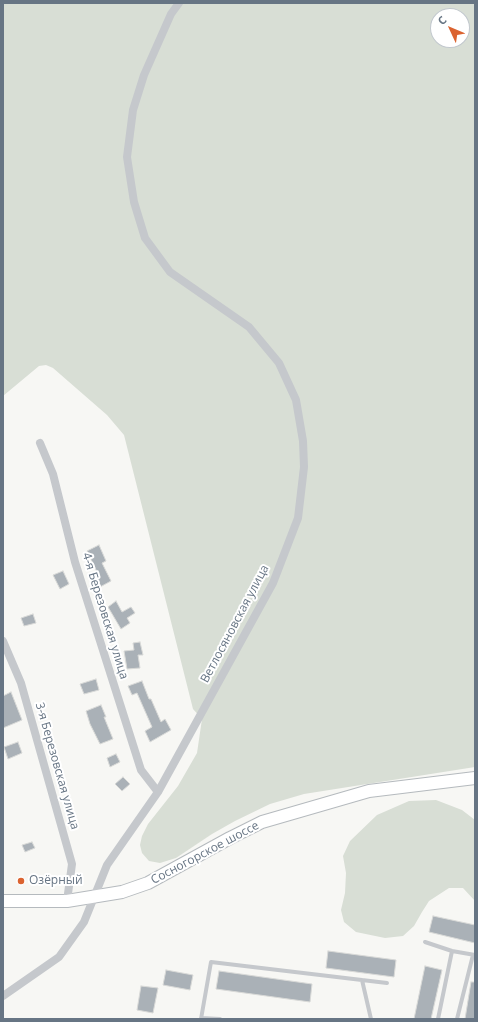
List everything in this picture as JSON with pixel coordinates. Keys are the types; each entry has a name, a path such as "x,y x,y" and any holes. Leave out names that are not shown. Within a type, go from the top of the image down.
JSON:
{"main road":[{"name":"Сосногорское шоссе","path":"3,901 67,901 122,892 148,883 262,822 369,791 475,778"}],"street":[{"name":"Ветлосяновская улица","path":"3,996 59,957 84,922 107,865 158,792 273,583 298,518 304,467 303,441 296,400 278,363 249,327 170,272 145,238 134,202 127,157 133,110 144,75 171,14 179,3"},
{"name":"4-я Березовская улица","path":"40,443 53,474 75,562 141,770 158,792"},
{"name":"3-я Березовская улица","path":"3,641 21,683 72,864 67,901"}],"lane":[{"path":"425,942 452,951 474,955 457,1019"},
{"path":"438,1019 452,951"},
{"path":"220,1019 201,1018 210,962 387,983"},
{"path":"362,980 372,1019"}],"shaded area":[{"path":"3,3 475,3 475,767 304,794 270,804 235,821 212,834 176,858 160,863 149,861 142,853 140,845 142,836 148,824 178,786 197,753 202,719 193,709 124,435 107,415 53,368 46,365 39,366 3,396"},
{"path":"436,800 462,810 475,820 475,901 463,888 449,888 429,901 414,926 403,936 385,938 356,932 344,922 341,910 345,893 346,873 343,856 350,841 377,815 409,801"}],"building":[{"path":"99,545 106,561 102,563 111,581 100,587 95,576 98,574 87,551"},
{"path":"63,571 69,584 60,589 53,575"},
{"path":"116,601 122,612 131,607 135,613 127,618 130,623 121,629 108,607"},
{"path":"33,614 36,623 24,626 21,618"},
{"path":"140,642 143,655 138,655 140,668 127,669 124,651 134,650 133,643"},
{"path":"96,679 99,690 84,694 80,684"},
{"path":"142,681 149,699 151,699 161,722 165,719 171,730 150,742 145,731 152,727 137,693 132,695 128,686"},
{"path":"11,692 22,720 3,728 3,696"},
{"path":"101,705 113,739 100,744 90,724 86,711"},
{"path":"18,742 22,753 8,759 4,747"},
{"path":"116,754 120,762 110,767 107,758"},
{"path":"123,777 130,784 122,791 115,784"},
{"path":"32,842 35,848 25,852 22,845"},
{"path":"433,916 475,925 475,943 429,932"},
{"path":"328,951 396,960 394,977 326,968"},
{"path":"425,966 442,970 431,1019 414,1019"},
{"path":"166,970 193,975 190,990 163,985"},
{"path":"219,971 312,984 310,1002 216,989"},
{"path":"471,982 475,982 475,1019 465,1019"},
{"path":"141,986 158,988 153,1013 137,1010"}],"place":[{"name":"Озёрный","path":"21,881"}]}
